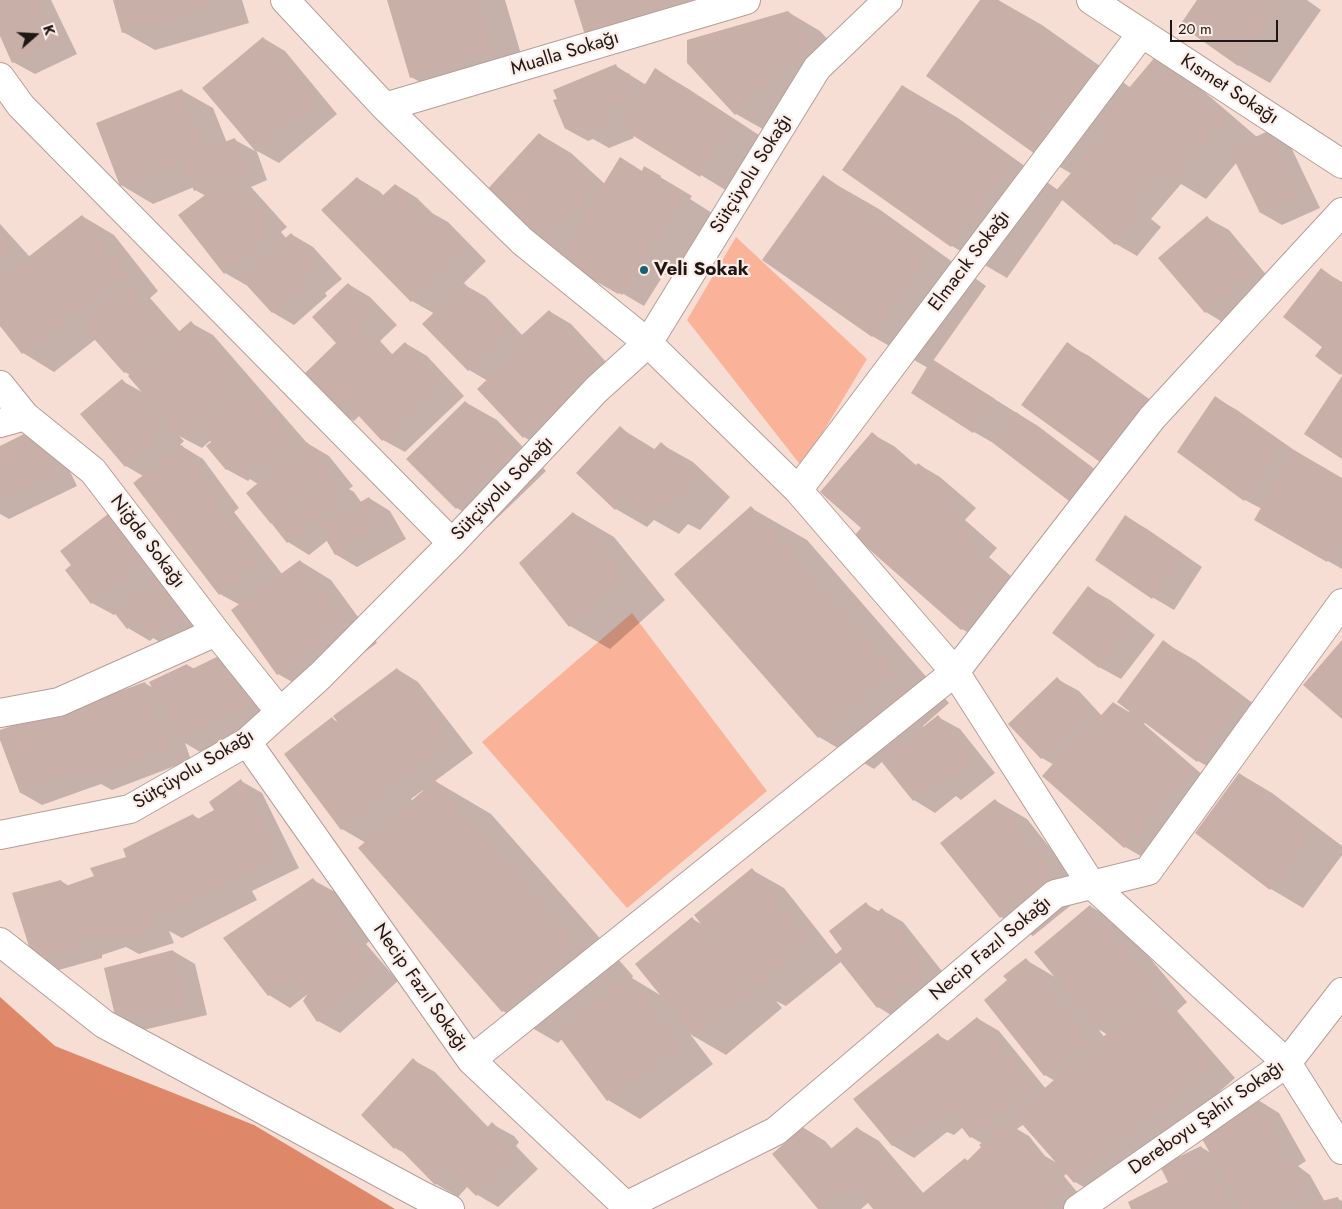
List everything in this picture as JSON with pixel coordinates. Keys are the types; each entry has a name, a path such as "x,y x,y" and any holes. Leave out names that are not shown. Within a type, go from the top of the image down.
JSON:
{"street":[{"path":"285,0 385,108 522,241 648,343 798,490 955,672 1091,884 1287,1063 1342,1150"},
{"name":"Mualla Sokağı","path":"385,108 746,0"},
{"name":"Sütçüyolu Sokağı","path":"0,835 130,809 247,742 320,676 452,543 598,389 648,343 817,68 888,0"},
{"name":"Kısmet Sokağı","path":"1091,0 1342,164"},
{"name":"Elmacık Sokağı","path":"798,490 1142,33"},
{"path":"0,77 21,106 452,543"},
{"path":"471,1060 955,672 1152,418 1342,212"},
{"name":"Niğde Sokağı","path":"0,385 13,419 93,471 216,632 280,712"},
{"name":"Necip Fazıl Sokağı","path":"247,742 471,1060 625,1208 776,1131 1055,894 1148,871 1342,603"},
{"path":"0,713 59,702 216,632"},
{"path":"0,942 104,1024 450,1209"},
{"name":"Dereboyu Şahir Sokağı","path":"1078,1209 1287,1063 1342,992"}],"shaded area":[{"path":"736,237 867,359 802,467 687,320"},
{"path":"632,613 767,791 627,908 482,742"},
{"path":"0,997 55,1046 254,1125 395,1209 0,1209"}],"building":[{"path":"0,0 36,0 56,42 12,63 0,36"},
{"path":"113,0 216,0 218,5 122,33"},
{"path":"387,0 479,0 495,53 410,78"},
{"path":"574,0 647,0 651,12 584,32"},
{"path":"649,0 682,0 682,1 651,9"},
{"path":"980,0 998,0 1096,69 1035,154 926,76"},
{"path":"1197,0 1283,0 1238,66 1180,25"},
{"path":"788,11 816,41 735,115 687,63 687,40"},
{"path":"263,37 316,101 256,152 202,88"},
{"path":"1155,57 1227,119 1173,181 1161,171 1131,206 1141,214 1115,245 1054,193 1110,127 1102,120"},
{"path":"616,64 620,77 629,73 633,84 626,88 631,101 607,111 613,126 587,136 581,123 565,129 553,100 557,99 553,90"},
{"path":"655,68 734,120 700,177 619,127"},
{"path":"902,85 1011,162 951,247 842,170"},
{"path":"182,89 206,149 235,138 247,168 194,191 181,162 120,186 96,123"},
{"path":"1268,131 1299,195 1260,213 1229,149"},
{"path":"539,133 597,185 543,246 484,193"},
{"path":"620,157 642,171 644,166 661,176 659,180 684,195 622,295 598,280 596,283 558,259"},
{"path":"232,175 266,214 260,219 269,230 255,241 259,246 224,274 178,215"},
{"path":"823,175 932,253 872,337 762,260"},
{"path":"357,177 378,200 395,184 411,200 406,205 417,217 427,208 466,248 411,302 321,210"},
{"path":"82,215 127,273 22,354 0,326 0,279"},
{"path":"1207,216 1254,271 1205,313 1158,258"},
{"path":"291,233 321,266 304,280 306,283 272,313 240,278"},
{"path":"0,234 14,250 0,262"},
{"path":"1321,268 1342,284 1342,372 1340,375 1315,356 1322,347 1283,317"},
{"path":"128,283 171,332 124,373 81,324"},
{"path":"348,283 376,312 359,328 387,357 332,410 301,377 336,343 312,317"},
{"path":"464,283 510,330 468,371 422,324"},
{"path":"549,310 599,364 562,399 511,345"},
{"path":"191,321 243,382 180,437 128,376"},
{"path":"405,342 443,383 382,441 344,400"},
{"path":"1067,342 1145,398 1100,462 1021,405"},
{"path":"516,352 563,402 523,438 477,389"},
{"path":"932,359 995,399 973,433 911,393"},
{"path":"1342,376 1342,459 1304,434"},
{"path":"122,379 136,395 140,392 154,409 150,412 163,428 146,444 148,447 125,467 80,414"},
{"path":"246,383 296,442 267,466 260,459 240,475 231,465 226,470 206,446 211,442 197,425"},
{"path":"1215,396 1283,443 1244,501 1177,452"},
{"path":"465,401 515,452 456,509 406,459"},
{"path":"1016,412 1093,469 1069,501 993,443"},
{"path":"620,426 650,454 661,442 699,478 667,513 658,504 646,517 626,498 615,510 576,473"},
{"path":"34,429 56,473 0,500 0,446"},
{"path":"872,432 913,468 918,463 955,495 945,506 976,535 969,544 1007,578 961,630 854,536 861,528 820,492"},
{"path":"307,442 332,473 271,524 246,493"},
{"path":"182,445 219,495 213,499 261,562 219,595 133,483"},
{"path":"1294,450 1342,478 1342,536 1327,562 1254,520"},
{"path":"332,478 346,497 287,543 272,524"},
{"path":"369,497 385,526 335,555 318,526"},
{"path":"751,506 895,670 818,738 674,574"},
{"path":"573,512 625,576 569,627 519,563"},
{"path":"108,514 145,562 91,604 65,570 71,565 60,551"},
{"path":"1125,515 1182,553 1152,599 1095,560"},
{"path":"300,560 346,624 277,675 231,610"},
{"path":"158,577 185,613 151,638 138,621 127,629 113,611"},
{"path":"1088,586 1134,622 1099,668 1052,633"},
{"path":"1163,640 1243,700 1197,762 1117,702"},
{"path":"1342,640 1342,719 1303,685"},
{"path":"227,652 252,703 177,740 149,682 187,664 190,670"},
{"path":"397,668 452,740 388,788 333,716"},
{"path":"1057,677 1090,712 1041,759 1008,724"},
{"path":"145,682 170,748 89,779 63,712"},
{"path":"1113,702 1191,770 1124,848 1042,776 1083,730 1086,732"},
{"path":"61,708 84,770 20,793 0,740 0,730"},
{"path":"938,715 974,761 939,788 935,783 913,801 881,761"},
{"path":"332,717 390,793 341,830 284,754"},
{"path":"1239,773 1315,830 1270,890 1195,833"},
{"path":"241,779 278,856 149,921 153,931 116,943 113,932 81,943 81,946 33,959 12,893 61,880 63,887 94,876 90,868 126,857 123,849 193,814 196,820 214,810 209,802"},
{"path":"435,780 579,944 502,1012 358,848"},
{"path":"995,799 1055,874 1000,918 940,843"},
{"path":"752,868 811,942 753,989 694,915"},
{"path":"313,878 351,926 345,931 377,968 317,1022 303,1001 307,995 292,981 306,967 268,996 223,938","holes":["340,935 308,966 306,962"]},
{"path":"866,902 875,914 882,908 928,968 877,1008 835,955 842,949 829,931"},
{"path":"1090,905 1156,984 1099,1031 1034,952"},
{"path":"692,917 751,990 694,1037 635,964"},
{"path":"173,950 186,1003 116,1020 104,968"},
{"path":"1026,958 1090,1040 1044,1076 984,1000 1007,980 1003,976"},
{"path":"629,975 682,1046 607,1101 555,1031"},
{"path":"1152,994 1214,1065 1163,1111 1159,1107 1074,1183 1014,1115"},
{"path":"977,1017 1033,1087 970,1138 948,1110 931,1124 927,1119 892,1146 853,1099 938,1033 945,1043"},
{"path":"413,1058 484,1131 492,1122 499,1129 495,1133 518,1156 476,1196 450,1170 435,1185 397,1146 394,1149 361,1115"},
{"path":"1258,1099 1286,1149 1277,1154 1284,1164 1288,1161 1306,1192 1278,1209 1242,1209 1198,1132"},
{"path":"1007,1122 1033,1153 1037,1150 1045,1160 1043,1163 1066,1190 1043,1209 873,1209 853,1185 825,1209 818,1209 772,1154 803,1127 826,1153 857,1127 918,1197 965,1158 967,1161 981,1147 979,1145"},
{"path":"1201,1146 1233,1209 1131,1209 1128,1202 1168,1182 1160,1166"},
{"path":"1338,1197 1341,1209 1293,1209 1293,1208"}],"place":[{"name":"Veli Sokak","path":"644,270"}]}
